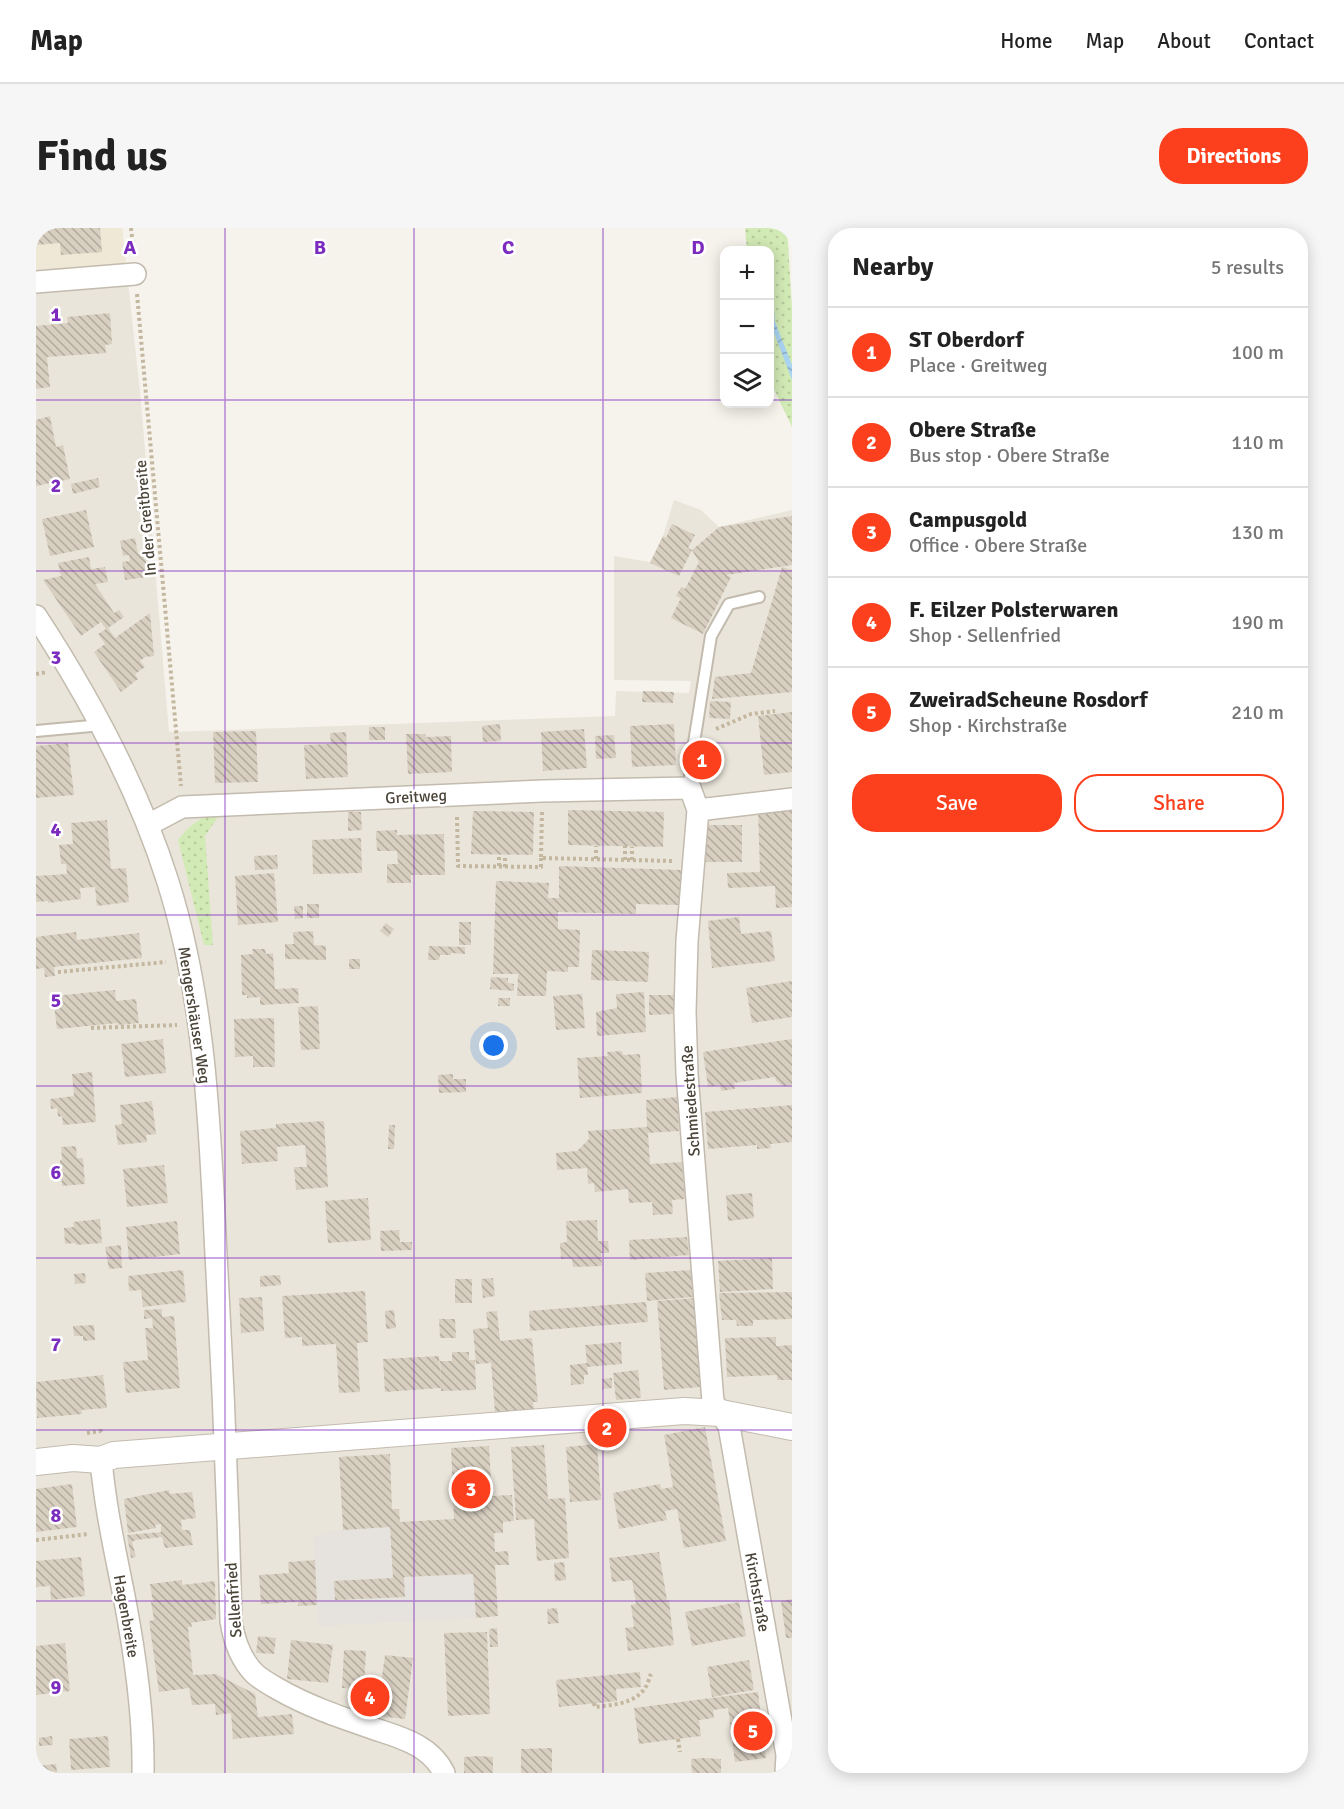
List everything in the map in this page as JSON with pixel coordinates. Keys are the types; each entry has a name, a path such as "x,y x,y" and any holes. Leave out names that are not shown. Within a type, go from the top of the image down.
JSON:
{"street":[{"path":"36,282 135,274"},
{"name":"Mengershäuser Weg","path":"36,616 102,725 123,767 148,825 168,883 188,960 206,1083 226,1446"},
{"name":"Greitweg","path":"148,825 182,807 542,790 690,788"},
{"name":"Schmiedestraße","path":"690,788 698,810 687,953 685,1012 687,1074 713,1402 721,1413"},
{"path":"698,810 792,799"},
{"path":"36,1462 73,1458 101,1460 114,1455 684,1411 721,1413 792,1427"},
{"name":"Kirchstraße","path":"721,1413 729,1426 788,1761"},
{"name":"Sellenfried","path":"226,1446 231,1621 234,1639 246,1663 256,1675 292,1697 325,1712 396,1736 418,1746 434,1756 444,1773"},
{"name":"Hagenbreite","path":"101,1460 104,1498 125,1598 135,1661 143,1773"}],"lane":[{"path":"690,788 690,768 711,636 729,604 759,597"},
{"path":"36,731 102,725"}],"path":[{"name":"In der Greitbreite","path":"131,228 182,807"},
{"path":"716,729 751,714 775,711"},
{"path":"457,794 458,866 541,867 542,790"},
{"path":"596,846 596,859"},
{"path":"624,860 625,846"},
{"path":"632,847 632,860"},
{"path":"499,855 499,866"},
{"path":"505,867 506,855"},
{"path":"541,858 694,861"},
{"path":"58,972 188,960"},
{"path":"90,1028 199,1024"},
{"path":"36,1540 111,1531"},
{"path":"594,1703 595,1707 620,1704 635,1697 644,1690 651,1674"},
{"path":"678,1738 680,1752"}],"shaded area":[{"path":"36,228 122,228 140,391 169,732 615,716 616,691 689,693 691,681 614,680 614,556 650,562 663,536 674,500 701,510 719,527 792,510 792,1773 36,1773"},
{"path":"36,228 122,228 126,266 36,275"},
{"path":"390,1527 393,1578 473,1574 476,1618 318,1626 313,1535 327,1535 327,1531"}],"green space":[{"path":"745,228 787,228 792,308 792,427 774,389 774,246 747,246"},
{"path":"211,814 220,814 205,836 213,945 204,945 178,840 192,825"}],"water":[{"path":"774,309 775,322 792,365 792,380 774,333"}],"building":[{"path":"36,228 100,228 102,252 61,255 60,243 36,245"},
{"path":"110,313 112,344 105,345 106,353 47,357 50,387 36,389 36,326 68,323 67,317"},
{"path":"50,416 56,447 63,445 70,479 36,486 36,420"},
{"path":"98,478 100,487 73,494 71,484"},
{"path":"86,510 94,547 50,556 42,519"},
{"path":"792,516 792,565 726,575 731,577 703,634 671,618 681,598 676,596 681,587 685,589 699,562 692,550 719,527"},
{"path":"672,524 695,535 688,548 692,550 679,576 650,563 663,536 666,538"},
{"path":"135,538 138,554 143,553 144,559 146,558 147,577 125,580 122,562 130,561 129,555 123,556 120,541"},
{"path":"89,557 91,569 105,567 108,582 95,584 114,613 119,610 124,617 108,628 115,638 150,613 154,656 145,657 140,661 145,667 135,674 138,679 121,692 94,652 105,644 98,634 106,629 101,622 81,636 43,580 61,576 58,563"},
{"path":"782,567 792,570 792,692 712,699 715,677 751,673"},
{"path":"643,691 674,692 673,703 642,702"},
{"path":"710,701 731,702 730,719 709,718"},
{"path":"792,712 792,772 764,775 758,716"},
{"path":"500,724 501,741 483,742 482,726"},
{"path":"674,724 676,765 632,767 630,726"},
{"path":"369,727 385,727 385,740 369,740"},
{"path":"584,729 587,768 543,771 541,732"},
{"path":"256,731 258,782 215,783 213,732"},
{"path":"346,732 348,777 306,779 304,745 331,744 330,733"},
{"path":"406,734 425,734 426,737 451,736 452,772 408,774"},
{"path":"614,735 616,758 596,759 595,736"},
{"path":"68,743 74,795 36,798 36,746"},
{"path":"698,753 706,753 706,767 698,767"},
{"path":"792,807 792,907 776,908 775,886 728,888 727,873 760,872 758,811"},
{"path":"568,810 664,812 663,847 568,845"},
{"path":"473,811 534,812 533,855 471,854"},
{"path":"348,812 361,812 362,830 348,831"},
{"path":"107,820 111,869 126,868 129,902 97,906 95,887 80,888 81,899 36,902 36,876 67,874 66,864 61,864 59,845 73,844 71,823"},
{"path":"708,825 742,825 742,862 705,862"},
{"path":"397,830 397,835 444,834 445,875 411,875 411,883 387,883 387,864 398,864 397,851 377,851 376,831"},
{"path":"361,838 362,873 313,874 312,840"},
{"path":"277,855 278,869 255,870 254,856"},
{"path":"559,866 681,870 680,905 636,904 636,914 558,912 558,929 580,930 579,967 568,967 568,972 547,971 546,996 517,996 518,974 493,974 496,881 549,883 548,898 559,898"},
{"path":"274,873 278,922 238,925 235,876"},
{"path":"307,904 319,904 319,918 307,918"},
{"path":"294,906 303,906 303,918 295,919"},
{"path":"739,917 741,934 771,931 775,961 712,968 708,921"},
{"path":"459,922 471,922 471,945 459,945"},
{"path":"386,923 394,929 388,937 380,931"},
{"path":"313,931 314,945 326,946 326,960 285,959 285,944 294,944 293,932"},
{"path":"76,932 77,940 139,933 142,958 54,967 55,976 45,977 44,968 36,969 36,937"},
{"path":"429,946 465,947 465,954 451,953 451,955 440,955 439,960 428,960"},
{"path":"252,949 265,949 266,954 273,953 275,989 298,988 299,1003 260,1005 260,997 247,998 247,995 242,995 241,955 253,954"},
{"path":"592,950 649,952 648,982 591,980"},
{"path":"349,959 360,959 360,969 349,969"},
{"path":"491,977 508,978 508,983 514,984 514,991 490,989"},
{"path":"792,981 792,1017 752,1023 746,988"},
{"path":"115,990 116,1001 136,999 139,1023 57,1029 53,996"},
{"path":"644,992 646,1032 597,1036 596,1012 617,1008 616,994"},
{"path":"582,994 585,1028 556,1030 553,996"},
{"path":"649,995 675,995 676,1014 649,1015"},
{"path":"498,998 510,998 510,1006 498,1006"},
{"path":"318,1006 320,1049 301,1050 298,1007"},
{"path":"274,1018 275,1067 253,1067 253,1056 235,1057 234,1019"},
{"path":"163,1039 166,1073 125,1077 121,1044"},
{"path":"792,1039 792,1085 783,1086 776,1081 775,1077 734,1083 735,1089 721,1091 720,1085 708,1087 703,1052"},
{"path":"622,1051 623,1055 640,1054 642,1093 580,1098 577,1058 608,1056 607,1052"},
{"path":"92,1072 96,1122 63,1125 62,1116 58,1117 57,1108 51,1109 50,1099 74,1096 72,1074"},
{"path":"453,1074 453,1079 466,1079 466,1092 439,1093 438,1075"},
{"path":"677,1097 679,1131 648,1133 650,1164 682,1162 685,1199 672,1200 673,1214 653,1215 652,1202 629,1203 628,1189 595,1192 594,1183 588,1184 587,1168 557,1170 556,1153 577,1151 589,1139 588,1131 647,1127 646,1100"},
{"path":"152,1101 156,1134 146,1135 147,1142 118,1145 115,1125 122,1124 120,1105"},
{"path":"792,1105 792,1142 770,1144 771,1148 757,1149 757,1145 708,1149 705,1112"},
{"path":"324,1121 328,1187 296,1190 294,1167 307,1167 305,1145 277,1147 278,1161 242,1164 240,1131 276,1128 276,1124"},
{"path":"389,1125 395,1125 394,1149 388,1149"},
{"path":"76,1146 77,1158 83,1158 85,1184 62,1186 61,1147"},
{"path":"164,1165 168,1203 127,1207 123,1169"},
{"path":"752,1193 754,1218 728,1221 726,1195"},
{"path":"368,1198 371,1240 328,1243 325,1201"},
{"path":"100,1219 102,1243 65,1244 64,1228 74,1227 73,1222"},
{"path":"597,1220 598,1241 608,1241 609,1253 601,1253 602,1266 573,1267 572,1259 561,1259 560,1243 567,1242 566,1221"},
{"path":"177,1221 180,1254 129,1260 126,1227"},
{"path":"399,1230 400,1242 412,1242 412,1250 381,1251 380,1231"},
{"path":"687,1237 689,1255 630,1260 629,1240"},
{"path":"121,1245 122,1268 109,1269 105,1247"},
{"path":"772,1258 773,1289 720,1292 718,1261"},
{"path":"183,1270 186,1302 143,1307 141,1290 129,1291 128,1276"},
{"path":"691,1270 693,1297 647,1301 645,1273"},
{"path":"85,1273 86,1283 75,1284 74,1274"},
{"path":"280,1275 281,1285 260,1287 260,1276"},
{"path":"493,1278 495,1296 483,1298 481,1279"},
{"path":"455,1279 472,1279 472,1303 455,1303"},
{"path":"365,1291 368,1342 357,1343 360,1392 339,1393 336,1344 302,1346 302,1337 285,1338 282,1296"},
{"path":"792,1292 792,1319 753,1320 753,1326 737,1326 736,1320 722,1320 719,1293"},
{"path":"262,1297 264,1331 241,1333 239,1298"},
{"path":"696,1298 701,1387 664,1390 657,1301"},
{"path":"646,1302 648,1322 530,1331 529,1311"},
{"path":"162,1309 162,1317 174,1316 180,1388 126,1393 123,1362 148,1360 145,1328 153,1328 152,1318 144,1319 144,1310"},
{"path":"394,1310 396,1328 386,1329 385,1311"},
{"path":"497,1311 500,1341 532,1338 538,1402 533,1402 534,1409 495,1413 491,1363 476,1364 473,1329 488,1328 486,1312"},
{"path":"439,1319 455,1319 456,1338 440,1338"},
{"path":"94,1325 95,1340 83,1341 83,1336 74,1336 73,1326"},
{"path":"776,1337 776,1346 792,1345 792,1380 777,1380 777,1375 727,1377 725,1338"},
{"path":"621,1342 622,1364 587,1367 588,1375 584,1375 584,1384 571,1385 570,1365 587,1363 585,1345"},
{"path":"452,1352 469,1352 469,1360 475,1360 476,1390 441,1391 441,1388 385,1392 383,1359 439,1356 441,1381 440,1361 452,1361"},
{"path":"638,1370 641,1398 616,1400 613,1373"},
{"path":"103,1375 107,1408 81,1410 82,1414 37,1418 36,1382"},
{"path":"612,1378 612,1388 602,1389 602,1379"},
{"path":"705,1427 726,1541 684,1548 677,1509 665,1511 667,1520 619,1529 613,1493 660,1484 661,1489 673,1487 664,1435"},
{"path":"597,1444 601,1500 570,1502 566,1447"},
{"path":"544,1445 548,1499 565,1498 569,1558 537,1561 534,1519 516,1520 511,1447"},
{"path":"489,1446 492,1496 512,1495 514,1521 503,1522 503,1533 494,1533 495,1552 508,1551 509,1565 495,1565 498,1616 476,1618 473,1574 404,1577 405,1597 335,1600 334,1581 393,1578 390,1527 343,1530 339,1457 390,1454 392,1509 399,1509 400,1522 454,1519 451,1448"},
{"path":"72,1484 77,1527 36,1532 36,1489"},
{"path":"169,1490 170,1494 192,1492 196,1518 181,1520 182,1530 190,1530 193,1545 165,1548 162,1537 136,1540 132,1542 136,1557 131,1558 127,1535 161,1532 161,1524 155,1525 156,1528 128,1533 124,1499"},
{"path":"659,1552 667,1600 669,1600 674,1645 628,1651 625,1628 634,1627 631,1605 636,1604 632,1580 612,1582 609,1558"},
{"path":"81,1557 85,1596 51,1600 50,1586 36,1587 36,1561"},
{"path":"315,1560 317,1605 298,1606 298,1602 261,1604 259,1575 289,1573 288,1562"},
{"path":"564,1562 566,1580 555,1581 554,1563"},
{"path":"182,1580 182,1585 215,1581 216,1619 191,1623 192,1627 188,1627 193,1675 216,1674 255,1694 258,1717 292,1714 294,1734 233,1739 231,1713 216,1715 215,1704 192,1705 189,1688 159,1692 149,1621 154,1620 150,1584"},
{"path":"792,1599 792,1638 786,1638 781,1601"},
{"path":"739,1602 746,1636 692,1646 685,1612"},
{"path":"557,1608 559,1623 548,1624 547,1609"},
{"path":"497,1628 498,1647 490,1647 489,1629"},
{"path":"487,1632 490,1714 448,1716 444,1633"},
{"path":"258,1636 276,1638 274,1654 256,1653"},
{"path":"291,1640 333,1645 328,1683 287,1679"},
{"path":"65,1643 70,1691 36,1695 36,1646"},
{"path":"344,1650 366,1651 364,1689 342,1688"},
{"path":"385,1655 413,1658 405,1719 377,1716 378,1705 364,1703 366,1689 380,1690"},
{"path":"749,1660 754,1690 712,1697 707,1667"},
{"path":"640,1672 641,1687 616,1689 617,1701 559,1707 556,1680"},
{"path":"758,1692 766,1758 735,1762 728,1708 713,1710 714,1718 699,1720 701,1736 639,1744 634,1708"},
{"path":"52,1736 53,1745 39,1746 39,1738"},
{"path":"108,1736 110,1767 71,1770 69,1739"},
{"path":"552,1748 552,1773 521,1773 521,1749"},
{"path":"464,1757 493,1757 493,1773 464,1773"},
{"path":"691,1759 721,1759 721,1773 692,1773"},
{"path":"56,1764 57,1773 37,1773 36,1766"}],"place":[{"name":"ST Oberdorf","path":"702,760"},
{"name":"Obere Straße","path":"607,1428"},
{"name":"Campusgold","path":"471,1489"},
{"name":"F. Eilzer Polsterwaren","path":"370,1697"},
{"name":"ZweiradScheune Rosdorf","path":"753,1731"}]}
